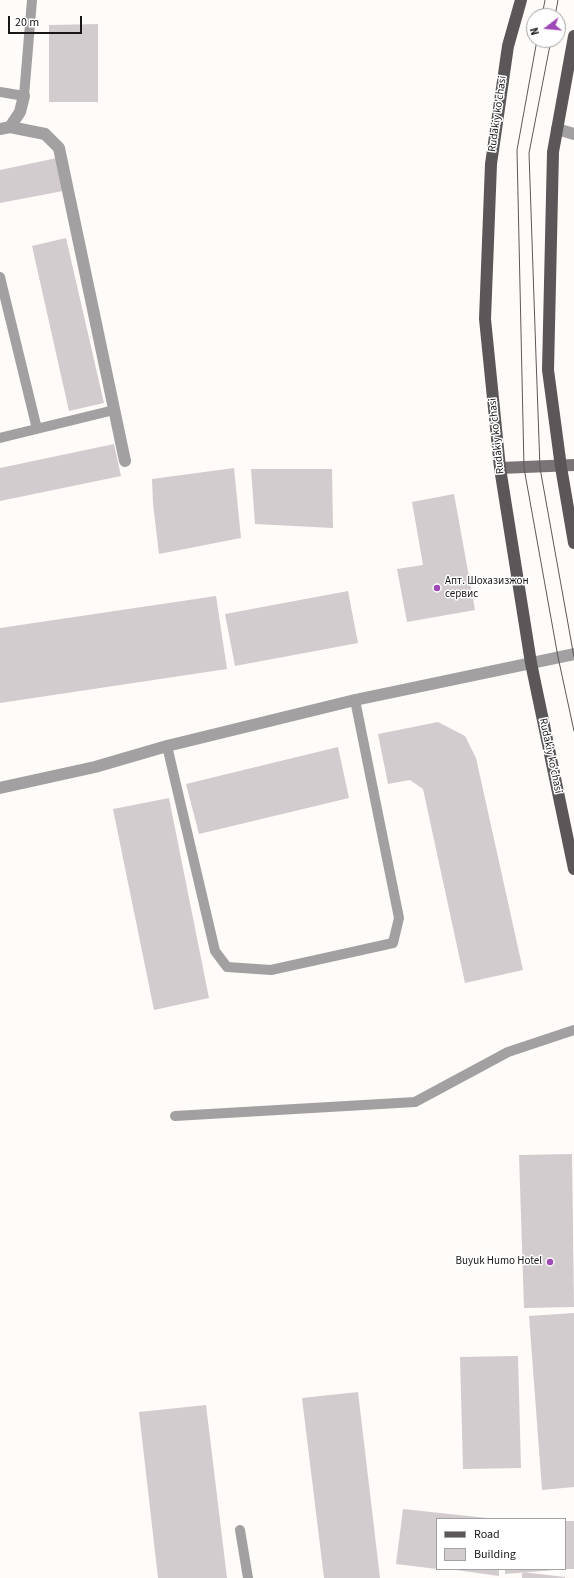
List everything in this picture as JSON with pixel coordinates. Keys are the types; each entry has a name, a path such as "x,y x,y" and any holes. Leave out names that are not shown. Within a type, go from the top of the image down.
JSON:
{"main road":[{"name":"Rudakiy ko'chasi","path":"521,0 508,46 491,164 485,319 500,468 531,663 574,869"},
{"path":"574,36 553,152 548,370 561,466 574,543"}],"street":[{"path":"5,128 20,112 24,96"},
{"path":"5,128 45,134 59,148 125,460"},
{"path":"557,128 574,134"},
{"path":"500,468 574,466"},
{"path":"0,788 95,767 167,746 355,700 574,654"}],"lane":[{"path":"0,92 24,96 32,0"},
{"path":"0,277 37,429"},
{"path":"0,438 114,410"},
{"path":"167,746 215,951 227,967 271,970 393,943 399,918 355,700"},
{"path":"175,1116 415,1102 508,1052 574,1030"},
{"path":"240,1530 248,1578"}],"building":[{"path":"98,24 98,102 49,102 49,25"},
{"path":"57,158 63,191 0,203 0,170"},
{"path":"66,238 104,403 69,411 32,246"},
{"path":"114,444 121,476 0,501 0,468"},
{"path":"234,468 241,538 159,554 153,504 152,479"},
{"path":"251,469 332,469 333,528 255,524"},
{"path":"454,494 475,610 407,622 397,569 423,565 412,502"},
{"path":"348,591 358,643 235,666 225,614"},
{"path":"216,596 227,669 0,703 0,628"},
{"path":"438,722 465,736 476,758 523,970 465,983 423,789 410,780 388,784 378,734"},
{"path":"338,747 349,798 199,834 186,784"},
{"path":"169,798 209,998 154,1010 113,809"},
{"path":"572,1154 574,1307 524,1308 519,1155"},
{"path":"574,1313 574,1487 542,1490 529,1316"},
{"path":"518,1356 521,1468 463,1469 460,1357"},
{"path":"358,1392 380,1578 324,1578 302,1398"},
{"path":"206,1405 227,1578 158,1578 139,1412"},
{"path":"403,1509 487,1518 436,1518 436,1569 396,1564"},
{"path":"566,1521 574,1521 574,1569 566,1569"},
{"path":"456,1570 499,1570 499,1576"},
{"path":"505,1570 555,1570 505,1574"},
{"path":"522,1572 565,1577 565,1578 522,1578"}],"tram line":[{"path":"544,8 545,0"},
{"path":"556,8 558,0"},
{"path":"536,48 517,150 524,468 558,657 574,731"},
{"path":"549,48 529,153 540,468 574,657"}],"place":[{"name":"Апт. Шохазизжон сервис","path":"437,588"},
{"name":"Buyuk Humo Hotel","path":"550,1262"}]}
